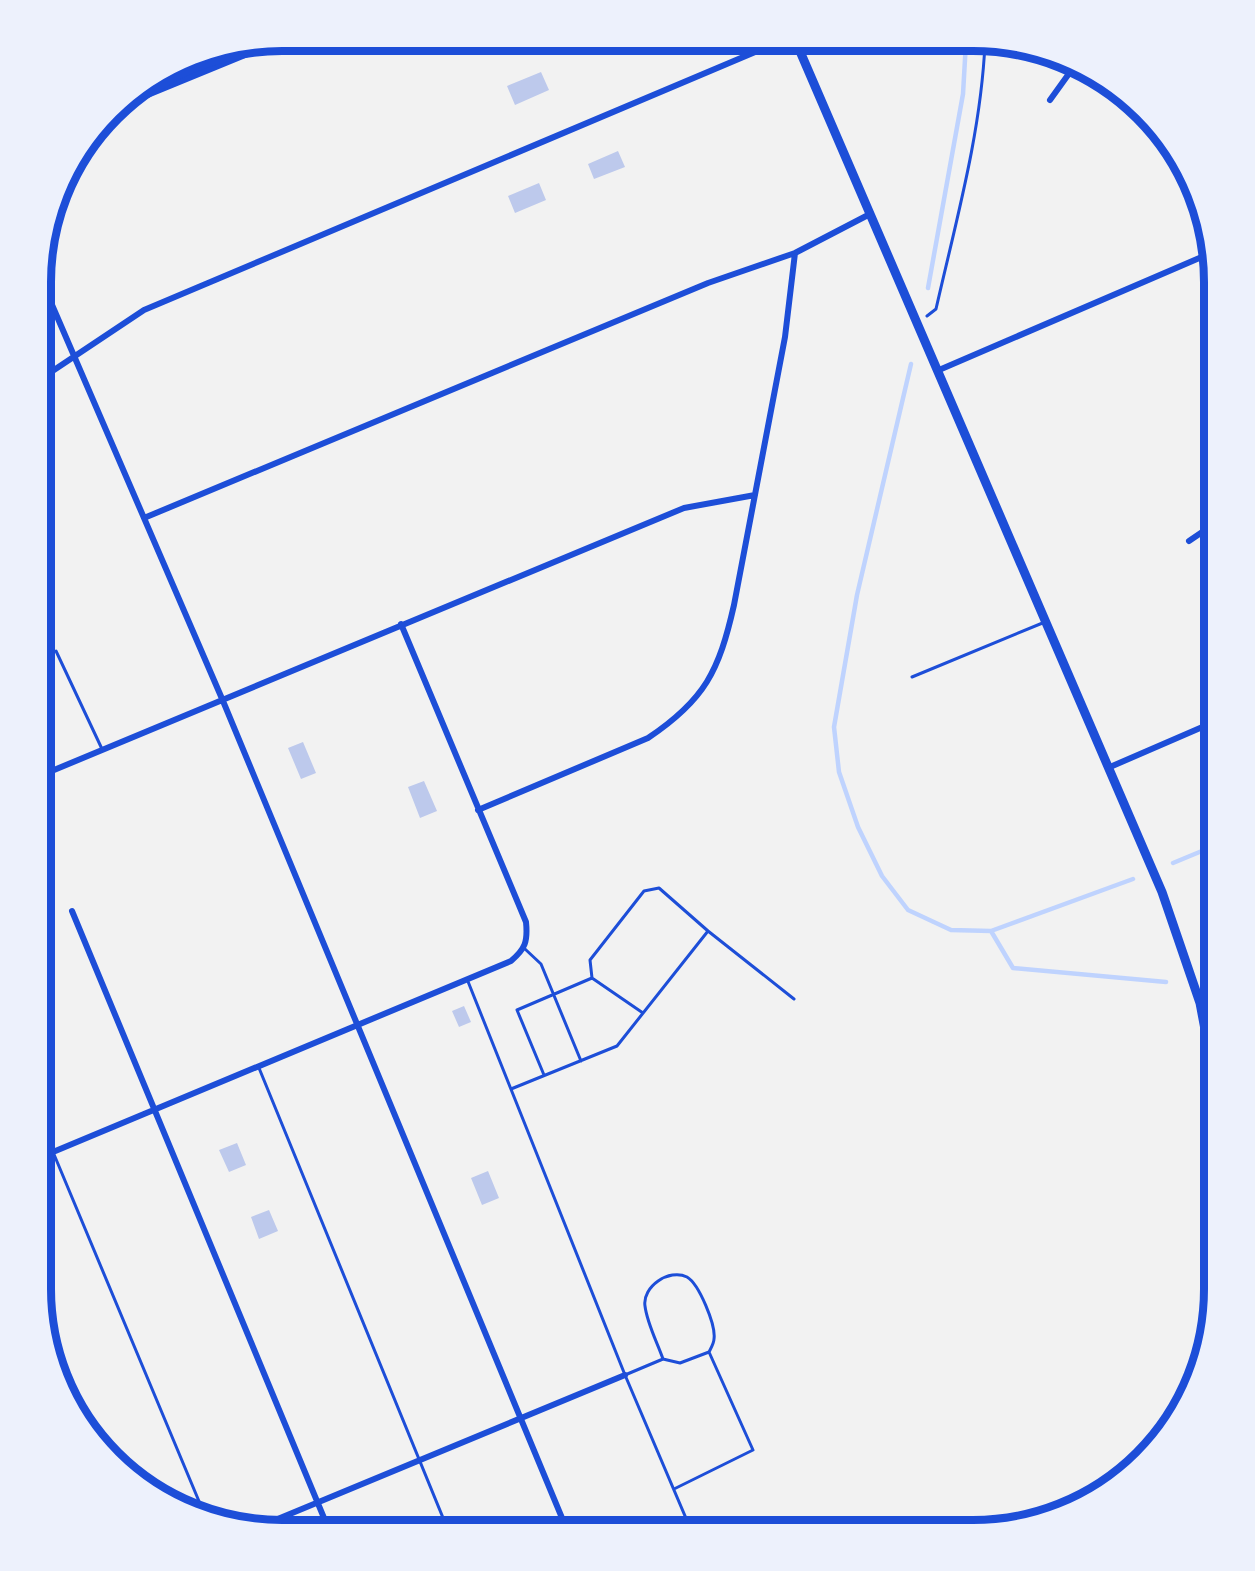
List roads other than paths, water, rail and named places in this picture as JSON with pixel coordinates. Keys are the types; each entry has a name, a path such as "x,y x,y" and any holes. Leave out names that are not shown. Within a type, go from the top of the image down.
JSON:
{"main road":[{"path":"800,51 1110,767 1162,892 1204,1019"}],"street":[{"path":"51,372 154,305 758,51"},
{"path":"148,94 245,54"},
{"path":"1050,100 1070,73"},
{"path":"144,518 708,283 795,253 870,214"},
{"path":"478,810 648,738 673,721 695,700 714,672 725,643 755,495 785,337 795,253"},
{"path":"939,370 1203,257"},
{"path":"51,303 223,701 563,1520"},
{"path":"51,771 223,701 400,624 684,508 755,495"},
{"path":"1189,541 1204,531"},
{"path":"52,1152 467,980 511,961 525,949 527,929 400,624"},
{"path":"1110,767 1204,726"},
{"path":"72,911 325,1520"},
{"path":"276,1520 625,1375"}],"lane":[{"path":"912,677 1046,621"},
{"path":"56,651 102,749"},
{"path":"643,1013 592,978 590,960 644,891 659,888 708,931 794,999"},
{"path":"511,1089 617,1046 708,931"},
{"path":"525,949 541,964 581,1061"},
{"path":"544,1076 517,1010 592,978"},
{"path":"467,980 625,1375 687,1520"},
{"path":"259,1066 444,1520"},
{"path":"52,1152 201,1505"},
{"path":"663,1359 645,1306 646,1294 655,1283 673,1276 688,1278 701,1294 715,1337 709,1352 753,1450 674,1489"},
{"path":"625,1375 663,1359 680,1363 709,1352"}],"waterway":[{"path":"928,288 963,94 965,51"},
{"path":"911,364 857,595 834,727 839,772 858,827 882,876 908,910 951,930 991,931 1013,968 1166,982"},
{"path":"1173,863 1204,850"},
{"path":"991,931 1133,879"}]}
